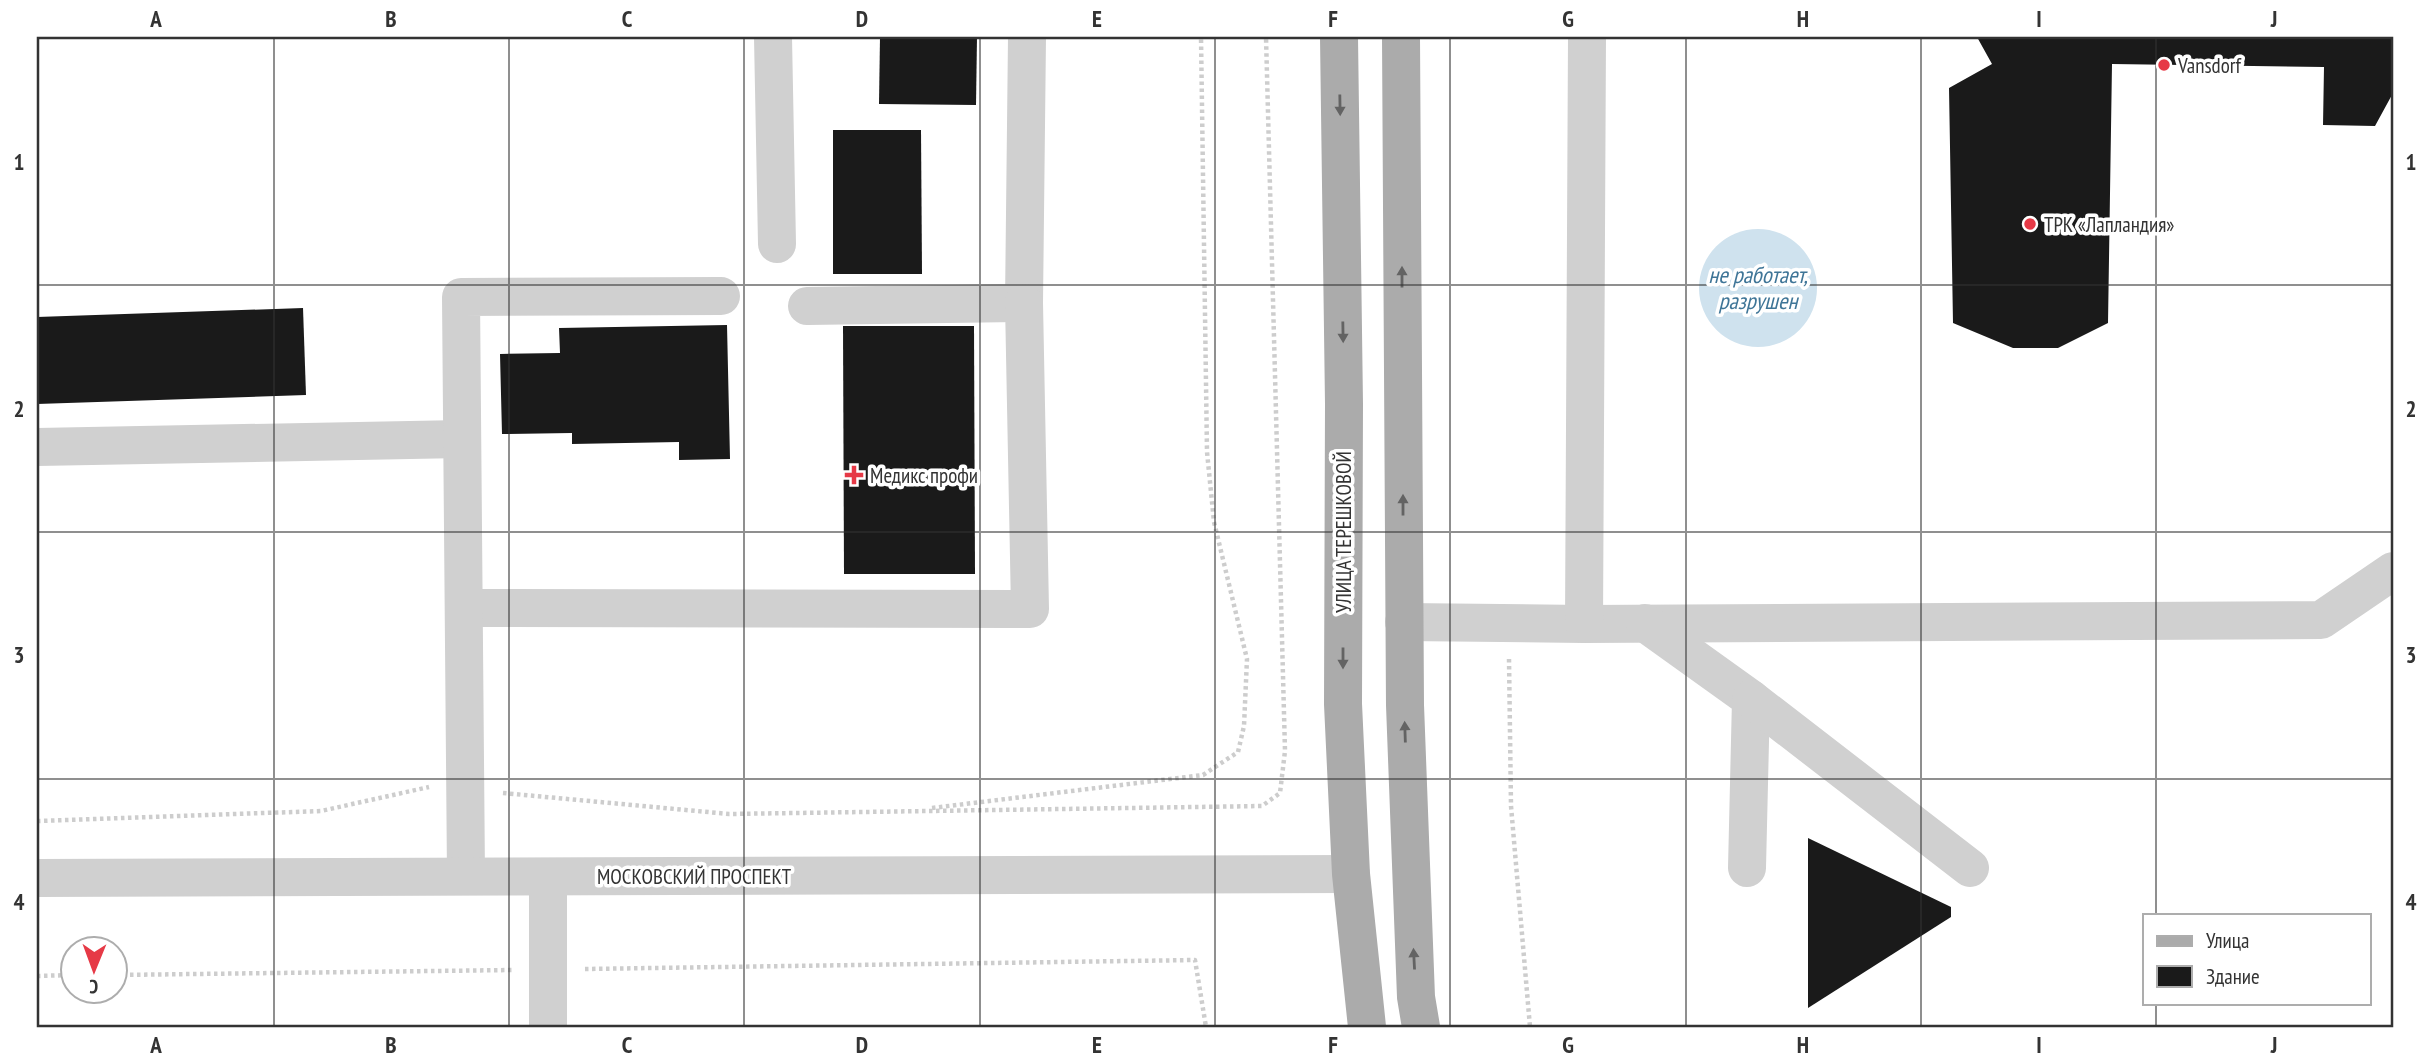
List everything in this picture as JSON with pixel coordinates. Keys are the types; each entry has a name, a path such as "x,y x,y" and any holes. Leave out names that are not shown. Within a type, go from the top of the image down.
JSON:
{"main road":[{"name":"УЛИЦА ТЕРЕШКОВОЙ","path":"1339,37 1343,704 1352,874 1367,1027"},
{"path":"1401,37 1404,622 1410,876 1416,997 1421,1027"}],"street":[{"path":"773,37 777,244"},
{"path":"464,608 1030,609 1024,303 1027,37"},
{"path":"1584,624 1587,37"},
{"path":"466,877 461,297 721,296"},
{"path":"807,306 1024,303"},
{"path":"37,447 462,439"},
{"path":"1404,622 1584,624 2321,620 2393,571"},
{"path":"1645,623 1751,699 1970,868"},
{"path":"1746,868 1751,699"},
{"name":"МОСКОВСКИЙ ПРОСПЕКТ","path":"37,878 1352,874"},
{"path":"548,877 548,1027"}],"path":[{"path":"906,811 1203,775 1238,752 1244,726 1247,659 1214,522 1207,452 1201,37"},
{"path":"37,821 321,811 432,786 729,814 1262,806 1280,793 1285,751 1266,37"},
{"path":"1508,623 1511,806 1530,1027"},
{"path":"130,975 1195,960 1206,1027"},
{"path":"37,976 60,975"}],"water":[{"name":"не работает, разрушен","path":"1758,229 1791,239 1807,255 1817,288 1807,321 1791,337 1758,347 1725,337 1709,321 1699,288 1709,255 1725,239"}],"building":[{"path":"880,37 977,37 976,105 879,104"},
{"name":"ТРК «Лапландия»","path":"1977,37 2393,37 2393,93 2375,126 2323,125 2324,67 2112,64 2108,323 2058,348 2013,348 1953,323 1949,88 1992,64"},
{"path":"833,130 921,130 922,274 833,274"},
{"path":"303,308 306,395 37,404 37,317"},
{"path":"727,325 730,459 679,460 679,442 572,444 572,433 502,434 500,354 560,353 559,328"},
{"path":"843,326 974,326 975,574 844,574"},
{"path":"1808,838 1951,907 1951,917 1808,1008"}],"place":[{"name":"Vansdorf","path":"2164,65"},
{"name":"ТРК «Лапландия»","path":"2030,224"},
{"name":"Медикс профи","path":"854,475"}]}
